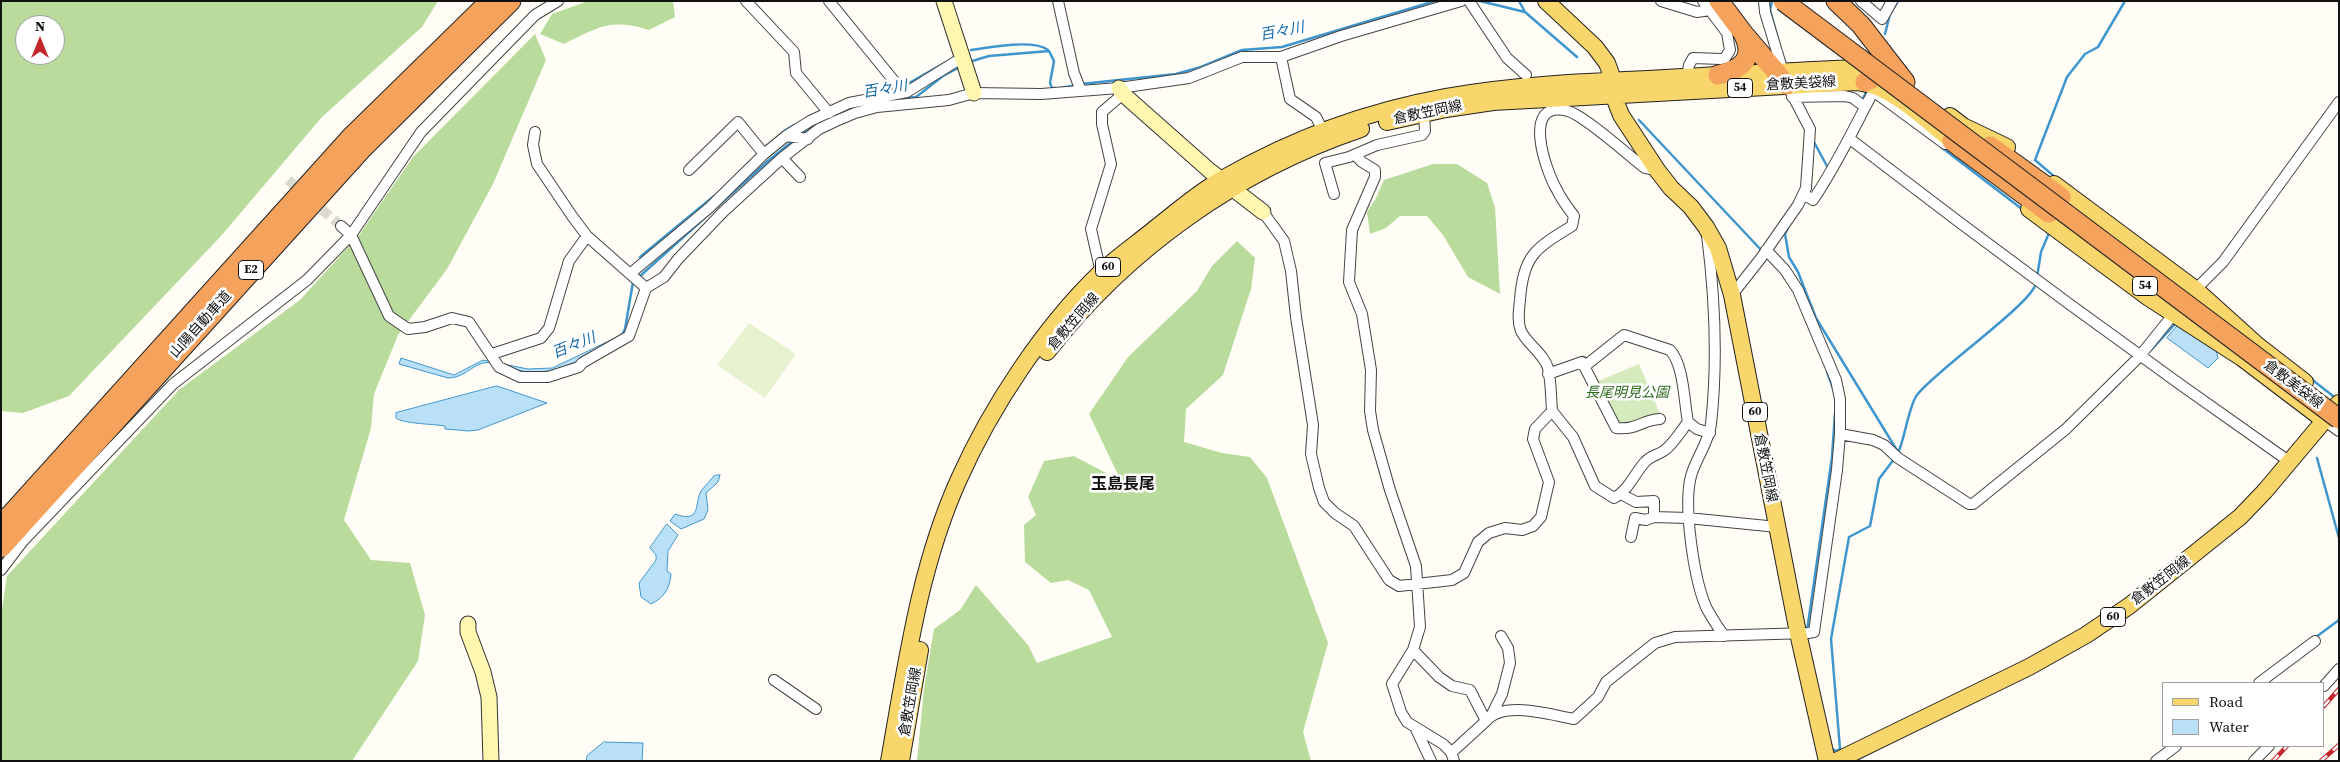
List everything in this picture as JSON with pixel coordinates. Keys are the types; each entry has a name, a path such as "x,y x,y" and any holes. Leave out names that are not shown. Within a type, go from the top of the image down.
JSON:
{"highway":[{"name":"山陽自動車道","path":"1,524 345,144 490,1"},
{"name":"山陽自動車道","path":"1,548 350,162 511,1"},
{"path":"1783,1 2247,350"},
{"path":"1836,1 1861,25 1905,82"},
{"path":"1715,6 1743,33 1784,81"},
{"path":"1718,75 1735,70 1744,62 1748,52 1743,33"},
{"path":"1865,82 1876,77 1882,70 1883,59 1880,51"},
{"name":"54","path":"1958,133 2061,197 2170,280 2247,350"},
{"name":"54","path":"1958,133 2049,213 2156,295 2247,350"},
{"name":"倉敷美袋線","path":"2247,350 2336,412"}],"main road":[{"path":"1546,1 1594,47 1607,63 1614,87"},
{"name":"倉敷美袋線","path":"1614,87 1687,77 1718,75 1784,81 1858,68 1882,70 1905,82 1958,133"},
{"name":"倉敷美袋線","path":"1614,87 1784,81 1865,82 1889,92 1958,133"},
{"name":"倉敷笠岡線","path":"889,761 914,624 928,564 958,481 982,432 1010,385 1058,319 1101,272 1199,194 1260,172 1328,141 1368,127 1424,113 1493,102 1614,87"},
{"name":"倉敷笠岡線","path":"901,761 924,625 939,565 967,485 991,437 1019,390 1067,327 1121,270 1207,204 1227,184 1256,160 1323,130 1388,110 1445,97 1514,88 1614,87"},
{"name":"倉敷笠岡線","path":"1614,87 1621,115 1657,170 1671,188 1691,206 1718,248 1732,295 1777,527 1837,760 2028,666 2107,621 2240,517 2336,412"},
{"path":"1958,133 1979,171 2148,298 2171,318 2336,412"},
{"path":"1958,133 2004,145 2195,289 2336,412"}],"street":[{"path":"1,570 23,541 173,384 307,280 351,235 421,132 535,14 558,1"},
{"path":"746,1 794,52 796,73 827,110"},
{"path":"829,1 905,94"},
{"path":"944,1 974,94"},
{"path":"1058,1 1074,73 1081,89"},
{"path":"341,226 351,235 389,316 408,328 425,327 452,318 469,322 499,367 520,377 548,377 579,367 582,362 629,336 637,280 715,203 762,152 827,110 849,103 905,94 949,100 974,94 1041,94 1081,89 1121,91 1189,78 1242,57 1281,57 1341,36 1461,1"},
{"path":"1469,1 1507,58 1526,75"},
{"path":"1661,1 1697,12 1715,6"},
{"path":"1687,77 1689,64 1693,58 1721,59 1725,58 1730,50 1727,33 1715,6 1703,1"},
{"path":"1732,295 1807,196 1810,129 1784,81 1764,1"},
{"path":"1861,1 1882,19 1892,1"},
{"path":"1281,57 1290,99 1316,117 1323,130"},
{"path":"535,132 533,144 537,164 588,236 637,280 664,277 678,259 723,212 806,138 855,112 905,94 954,62 963,63"},
{"path":"1784,81 1845,96 1862,104"},
{"path":"1121,91 1227,184 1262,212 1284,241 1291,271 1296,317 1313,425 1311,454 1324,502 1354,526 1389,580 1399,586 1452,580 1464,573 1478,542 1489,533 1505,528 1522,530 1533,526 1541,517 1549,482 1533,439 1535,429 1552,411"},
{"path":"1101,272 1091,229 1111,164 1102,124 1102,112 1121,91"},
{"path":"1807,196 1813,200 1824,183 1850,139 1862,104 1872,94 1877,94 1979,171"},
{"path":"1837,435 1872,440 1884,445 1896,456 1969,504 1973,504 2066,429 2139,357 2195,289 2223,262 2339,102"},
{"path":"1657,170 1645,168 1582,119 1567,111 1552,111 1544,116 1540,122 1540,138 1548,170 1556,190 1574,216 1572,226 1543,244 1532,255 1524,269 1518,322 1521,331 1548,368 1552,411 1573,437 1595,486 1614,498 1621,494 1646,461 1656,453 1664,451 1688,422"},
{"path":"1334,194 1325,163 1377,145 1422,135 1425,130 1424,113"},
{"path":"689,170 738,122 762,152"},
{"path":"788,136 806,138"},
{"path":"1850,139 2139,357 2290,462"},
{"path":"1355,154 1362,162 1375,170 1375,177 1352,230 1349,282 1358,299 1362,314 1371,370 1370,411 1373,430 1390,490 1416,566 1418,584 1420,627 1413,650 1392,684 1401,712 1407,722 1437,740 1452,757 1489,718 1502,694 1510,663 1508,648 1501,636"},
{"path":"782,158 800,177"},
{"path":"715,203 723,212"},
{"path":"1706,227 1714,291 1716,345 1710,433 1690,477 1687,496 1688,518 1706,606 1724,636"},
{"path":"493,356 541,338 549,328 569,261 588,236"},
{"path":"1489,718 1511,710 1574,719 1598,696 1606,682 1654,642 1674,637 1814,632 1840,399 1836,380 1821,354 1798,290 1785,270 1764,254"},
{"path":"1585,366 1624,335 1670,350 1674,354 1682,380 1688,422 1696,429 1710,433"},
{"path":"1548,374 1580,361 1585,366 1616,428 1635,428 1654,419 1660,419"},
{"path":"2336,412 2339,432"},
{"path":"1621,494 1636,502 1654,501 1654,517"},
{"path":"1631,537 1635,518 1646,520 1654,517 1688,518 1777,527"},
{"path":"468,624 468,632 483,672 489,697 491,761"},
{"path":"2260,682 2315,641"},
{"path":"1413,650 1439,677 1452,686 1470,690 1489,718"},
{"path":"2325,685 2339,669"},
{"path":"774,680 816,708"},
{"path":"1415,727 1424,742 1431,761"},
{"path":"2156,761 2175,747"},
{"path":"2254,761 2268,747"}],"green space":[{"path":"1,1 438,1 422,27 322,117 221,236 69,396 23,413 1,411"},
{"path":"588,1 673,1 675,17 649,30 636,26 605,26 564,44 540,34 552,14"},
{"path":"535,34 546,60 493,184 447,269 398,335 374,394 371,428 344,520 371,560 410,563 425,615 418,661 352,761 2,761 1,615 7,576 179,390 300,300 359,235 413,157"},
{"path":"1433,164 1457,164 1487,183 1495,207 1500,294 1468,277 1443,235 1427,216 1400,216 1386,228 1370,234 1367,212 1384,180"},
{"path":"1237,241 1255,258 1251,289 1223,375 1186,409 1184,442 1222,453 1250,457 1267,478 1328,643 1303,732 1311,761 917,761 924,688 934,629 960,610 976,585 1028,645 1037,663 1112,637 1089,590 1068,580 1051,583 1025,562 1024,525 1036,515 1028,497 1044,461 1074,456 1121,481 1089,414 1128,357 1197,291 1212,266"},
{"path":"749,323 796,354 765,398 717,365"},
{"name":"長尾明見公園","path":"1639,364 1661,416 1632,426 1618,425 1596,382"}],"water":[{"path":"2180,323 2215,347 2218,358 2208,368 2167,338"},
{"path":"614,339 616,342 574,363 541,372 523,371 489,362 478,365 453,378 448,378 399,364 401,358 454,375 483,360 528,369 552,368"},
{"path":"497,386 547,403 478,430 469,431 445,429 445,426 412,423 396,418 396,413"},
{"path":"720,475 718,482 706,493 708,510 704,519 681,529 670,521 675,514 689,516 693,514 696,511 701,491 714,476"},
{"path":"667,524 678,535 668,551 667,571 671,574 670,579 668,588 663,596 651,604 641,597 639,583 656,560 656,555 650,548"},
{"path":"604,742 643,743 642,761 586,761 587,756"}],"waterway":[{"name":"百々川","path":"1081,84 1176,74 1201,67 1242,50 1282,47 1435,1"},
{"name":"百々川","path":"1480,1 1525,12"},
{"path":"1519,1 1525,12 1577,57"},
{"path":"1772,1 1770,10 1778,39"},
{"path":"1885,34 1890,14 1898,1"},
{"path":"2056,178 2035,160 2067,77 2085,54 2098,47 2125,1"},
{"path":"971,50 1022,44 1048,50"},
{"name":"百々川","path":"969,62 989,56 1049,51 1054,61 1050,83 1052,88 1056,88"},
{"path":"902,87 955,57"},
{"name":"百々川","path":"895,99 916,97 943,76 960,67"},
{"name":"百々川","path":"1061,88 1076,85"},
{"path":"1862,101 1867,90"},
{"name":"百々川","path":"839,113 858,106"},
{"name":"百々川","path":"820,123 832,116"},
{"path":"1639,120 1763,252"},
{"path":"784,131 794,125"},
{"name":"百々川","path":"800,135 815,126"},
{"name":"百々川","path":"639,277 794,140"},
{"path":"1814,142 1828,168"},
{"path":"1941,147 2022,209"},
{"path":"640,257 714,196"},
{"path":"1788,228 1785,234 1789,257 1798,272 1816,318 1898,452"},
{"path":"2037,277 2041,252 2049,233"},
{"name":"百々川","path":"622,335 625,329 633,282"},
{"path":"1898,453 1917,395 1943,370 2019,306 2031,293 2036,283"},
{"path":"2151,350 2176,323"},
{"path":"1827,372 1833,388"},
{"path":"2310,378 2333,396"},
{"path":"2101,401 2120,382"},
{"path":"1807,631 1832,457 1835,413"},
{"path":"2317,458 2339,538"},
{"path":"1831,748 1836,751 1840,749 1831,639 1849,537 1870,526 1879,479 1894,459"},
{"path":"2316,637 2339,620"},
{"path":"1855,761 1864,756"}],"tunnel":[{"path":"288,180 341,226"}],"railway":[{"path":"2325,705 2339,689"},
{"path":"2321,761 2339,745"},
{"path":"2273,761 2286,747"}],"district":[{"name":"玉島長尾","path":"1123,485"}]}
